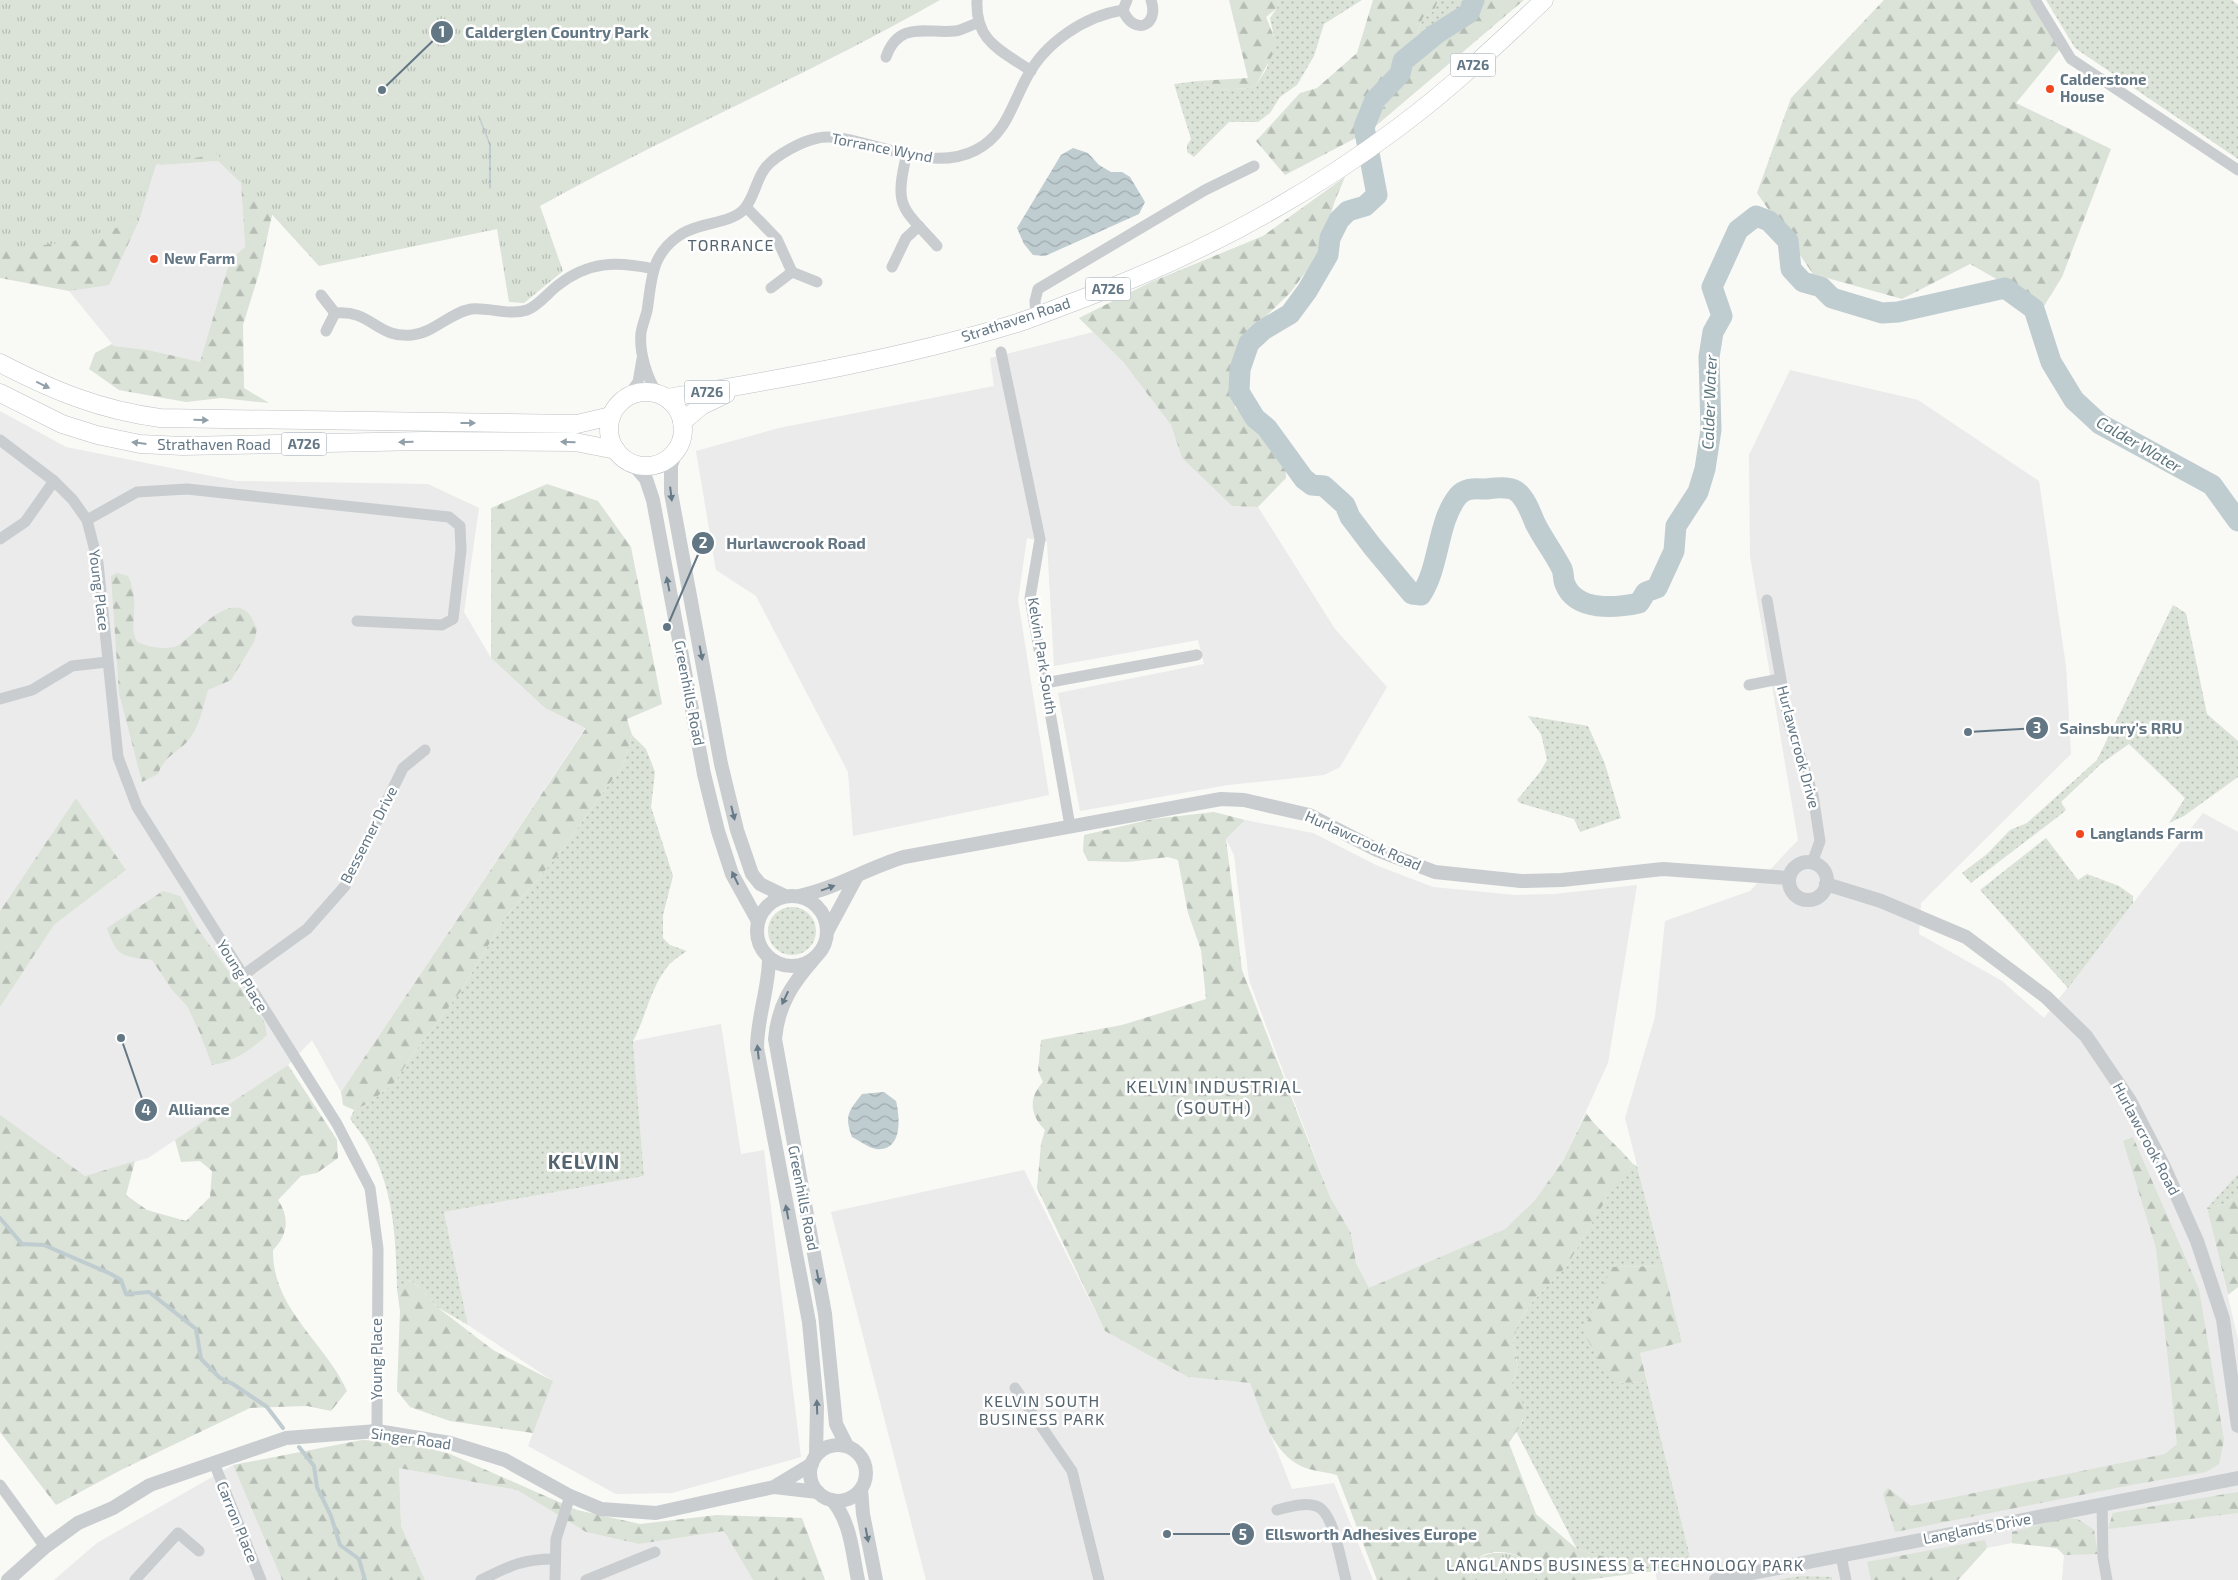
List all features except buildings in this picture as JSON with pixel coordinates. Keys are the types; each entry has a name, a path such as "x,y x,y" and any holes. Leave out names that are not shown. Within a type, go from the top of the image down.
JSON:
{"main road":[{"name":"Strathaven Road","path":"662,396 747,385 947,342 1036,316 1128,281 1178,259 1227,235 1321,180 1399,127 1473,65 1544,0"},
{"name":"Strathaven Road","path":"0,363 70,397 120,412 160,418 577,424 611,416"},
{"name":"Strathaven Road","path":"682,422 701,406 747,385"},
{"name":"A726","path":"628,396 648,392 662,396 676,408 682,422 678,446"},
{"name":"Strathaven Road","path":"0,393 62,424 97,435 140,444 201,446 424,441 575,442 616,450"},
{"path":"616,450 610,438 611,416 618,405 628,396"},
{"path":"632,463 645,465 658,463 670,457 678,446"},
{"name":"A726","path":"616,450 632,463"}],"street":[{"path":"977,0 978,23 993,45 1031,71"},
{"path":"1125,5 1130,23 1137,26 1145,25 1153,16 1152,0"},
{"path":"2035,0 2071,58 2238,170"},
{"name":"Torrance Wynd","path":"746,207 765,168 792,149 816,138 844,138 940,160 975,151 989,143 1009,117 1031,71 1040,58 1066,34 1125,5"},
{"path":"886,57 890,45 903,34 928,30 955,31 978,23"},
{"path":"907,153 900,194 902,204 937,246"},
{"path":"1036,316 1035,301 1038,289 1205,190 1254,166"},
{"path":"628,396 638,382 641,369 641,335 654,269 667,246 679,235 696,227 735,216 746,207 776,238 792,272 817,282"},
{"path":"892,267 903,242 919,226"},
{"path":"335,313 348,311 357,313 382,330 396,335 412,335 426,332 466,310 527,310 568,278 602,264 624,263 654,269"},
{"path":"771,288 792,272"},
{"path":"321,295 335,313"},
{"path":"326,331 335,313"},
{"path":"642,349 649,378 662,396"},
{"name":"Kelvin Park South","path":"1001,352 1040,539 1030,598 1070,826"},
{"name":"Young Place","path":"0,440 54,480 73,500 87,520 98,562 118,757 137,807 336,1124 370,1188 378,1249 377,1431"},
{"name":"Greenhills Road","path":"678,446 671,465 671,493 721,764 747,863 760,884 792,896"},
{"name":"Greenhills Road","path":"632,463 646,479 653,500 704,774 718,831 732,874 758,921"},
{"path":"0,539 25,522 54,480"},
{"path":"87,520 137,492 187,488 449,517 460,526 461,550 453,618 442,625 357,622"},
{"name":"Hurlawcrook Drive","path":"1767,600 1788,720 1813,795 1820,841 1812,863"},
{"path":"1045,683 1197,655"},
{"path":"0,699 32,690 72,666 107,662"},
{"path":"1749,685 1780,679"},
{"name":"Bessemer Drive","path":"242,976 307,929 345,886 403,768 425,750"},
{"name":"Hurlawcrook Road","path":"792,896 817,892 856,878 872,867 904,857 1221,799 1244,800 1309,815 1377,850 1434,872 1521,881 1562,880 1662,869 1789,878"},
{"path":"1806,863 1812,863 1822,869 1826,884 1821,894 1811,900 1806,900 1795,895 1791,890 1789,878 1795,868 1806,863"},
{"path":"828,930 825,918 819,908 810,900 792,896 768,905 758,921 757,939 769,958 777,964 796,966 814,959 822,949 828,930 856,878"},
{"name":"Hurlawcrook Road","path":"1826,884 1881,901 1966,937 2046,997 2086,1036 2130,1101 2197,1240 2223,1319 2238,1426"},
{"name":"Greenhills Road","path":"769,958 768,981 758,1022 757,1048 809,1322 817,1406 814,1460"},
{"name":"Greenhills Road","path":"814,959 795,981 783,1002 776,1027 776,1050 825,1314 836,1424 847,1446"},
{"path":"1015,1388 1072,1471 1099,1580"},
{"name":"Singer Road","path":"8,1580 45,1547 78,1523 113,1508 150,1485 286,1438 377,1431 450,1443 505,1460 570,1496 601,1509 656,1513 774,1487 818,1492"},
{"path":"858,1580 847,1525 840,1509 832,1500 818,1492 811,1479 814,1460 830,1446 847,1446 854,1449 864,1460 866,1475 861,1489 863,1514 876,1580"},
{"name":"Singer Road","path":"774,1487 814,1460"},
{"name":"Carron Place","path":"214,1463 261,1580"},
{"name":"Langlands Drive","path":"1716,1580 2238,1478"},
{"path":"0,1486 45,1547"},
{"path":"832,1500 848,1499 861,1489"},
{"path":"555,1580 556,1539 570,1496"},
{"path":"2102,1504 2103,1558 2108,1580"},
{"path":"1278,1510 1303,1505 1317,1506 1322,1509 1327,1515 1332,1528 1346,1580"},
{"path":"135,1580 178,1533 199,1551"},
{"path":"586,1580 655,1552"},
{"path":"1842,1556 1846,1580"},
{"path":"482,1580 516,1563 531,1559 554,1560"}],"shaded area":[{"path":"218,161 241,183 245,247 230,260 200,363 148,350 114,346 69,291 109,284 139,221 156,165"},
{"path":"1093,332 1124,363 1171,425 1182,458 1232,506 1258,507 1335,629 1387,687 1340,767 1324,775 1228,785 1080,811 1058,693 1204,664 1198,640 1054,666 1047,542 1027,538 1018,600 1049,795 853,836 848,772 756,596 716,570 696,451 779,428 994,386 990,358"},
{"path":"1790,370 1918,400 2039,481 2066,666 2071,754 1921,903 1919,934 2002,981 2044,1018 2203,813 2238,832 2238,1174 2207,1208 2238,1339 2238,1580 2062,1580 2064,1555 2057,1548 2012,1543 1987,1548 1958,1580 1657,1580 1655,1571 1692,1565 1640,1353 1682,1341 1625,1118 1655,1017 1665,921 1750,891 1798,840 1750,556 1749,455"},
{"path":"0,411 66,447 236,481 428,484 479,508 464,612 491,658 545,708 586,727 341,1092 312,1040 288,1065 148,1158 85,1176 0,1118 0,1007 54,925 126,870 76,798 0,911"},
{"path":"1245,820 1313,833 1378,866 1433,887 1515,895 1555,894 1637,885 1608,1063 1563,1161 1535,1200 1505,1229 1369,1289 1356,1263 1351,1233 1330,1197 1249,980 1234,855 1226,839"},
{"path":"721,1024 741,1154 764,1150 801,1457 672,1493 616,1494 528,1446 553,1381 468,1325 444,1212 644,1176 633,1041"},
{"name":"KELVIN SOUTH BUSINESS PARK","path":"1024,1170 1105,1331 1188,1377 1250,1383 1292,1489 1334,1483 1373,1580 926,1580 831,1212"},
{"path":"233,1465 282,1580 54,1580 97,1543"},
{"path":"399,1468 517,1490 586,1532 639,1544 724,1531 753,1580 425,1580 401,1526"}],"green space":[{"path":"0,0 940,0 841,53 639,153 540,206 563,271 524,303 509,302 497,229 319,266 217,154 156,165 139,221 70,242 0,250"},
{"path":"1229,0 1279,0 1277,8 1266,17 1274,37 1274,52 1256,85 1250,88 1218,90 1198,81 1248,78"},
{"path":"1279,0 1362,0 1324,24 1314,56 1297,85 1280,97 1270,113 1258,122 1229,122 1194,157 1187,152 1187,145 1191,139 1174,84 1198,81 1218,90 1250,88 1256,85 1267,68 1274,37 1270,18 1277,8"},
{"path":"1373,0 1438,0 1434,11 1423,17 1410,55 1392,72 1373,126 1394,88 1417,57 1474,17 1479,0 1524,0 1371,130 1285,175 1256,141 1300,93 1317,88 1357,53"},
{"path":"1438,0 1474,0 1469,13 1436,34 1410,55 1423,17 1434,11"},
{"path":"1884,0 2031,0 2061,48 2016,103 2111,149 2062,277 2044,306 1970,264 1902,299 1813,274 1757,193 1791,98"},
{"path":"2046,0 2232,0 2238,5 2238,159 2075,48"},
{"path":"130,123 281,174 260,270 243,325 244,388 269,403 221,398 186,402 119,390 89,369 95,353 112,344 114,346 148,350 200,362 230,260 245,247 241,183 218,161 160,165"},
{"path":"1345,177 1334,203 1320,253 1290,293 1262,320 1232,372 1235,408 1285,452 1286,478 1258,507 1232,506 1182,458 1171,425 1124,363 1079,318 1151,282 1263,236"},
{"path":"139,221 109,285 69,291 0,278 0,242 60,243"},
{"path":"547,484 598,501 631,547 662,704 627,719 632,735 623,765 558,855 504,919 461,991 413,1054 394,1083 369,1103 354,1110 343,1105 341,1092 586,728 545,708 491,658 491,508"},
{"path":"117,573 128,576 130,580 134,598 134,634 137,642 142,644 164,648 179,645 211,618 230,608 239,608 247,612 257,629 254,642 231,680 208,690 200,718 191,737 167,759 158,774 142,782 119,693 111,576"},
{"path":"2173,605 2186,613 2207,714 2238,741 2238,777 2184,816 2169,823 2185,798 2129,744 2102,763 2061,802 2066,810 1971,883 1962,873 1987,854 2010,830 2027,823 2097,760"},
{"path":"1528,716 1588,726 1605,764 1621,818 1580,832 1574,819 1520,803 1517,800 1540,772 1547,760 1541,734"},
{"path":"632,735 646,749 655,772 651,807 673,876 663,915 663,938 670,945 687,951 672,962 662,975 652,993 633,1041 644,1176 444,1212 468,1325 437,1307 418,1286 409,1280 397,1289 396,1252 388,1196 377,1161 366,1141 350,1119 354,1110 369,1103 394,1083 413,1054 461,991 504,919 558,855 623,765"},
{"path":"76,798 126,870 54,925 0,1007 0,911"},
{"path":"1214,812 1245,820 1226,839 1242,970 1330,1197 1351,1233 1356,1263 1369,1288 1505,1229 1535,1200 1563,1161 1586,1113 1633,1164 1617,1181 1566,1267 1533,1301 1519,1321 1513,1343 1518,1368 1512,1383 1522,1401 1524,1413 1520,1425 1509,1443 1536,1514 1577,1549 1655,1571 1585,1580 1542,1580 1531,1563 1526,1559 1503,1552 1495,1552 1481,1556 1476,1561 1471,1580 1377,1580 1337,1475 1303,1467 1292,1461 1283,1452 1269,1431 1250,1383 1188,1377 1105,1331 1037,1188 1041,1144 1045,1130 1036,1118 1033,1106 1035,1094 1043,1082 1038,1071 1041,1040 1122,1025 1206,999 1201,950 1188,913 1178,860 1168,857 1128,862 1088,861 1083,851 1084,835 1153,819"},
{"path":"2046,838 2078,880 2087,874 2119,886 2133,896 2133,903 2068,988 1980,890"},
{"path":"163,891 180,896 198,929 264,1021 267,1035 248,1050 228,1061 212,1065 187,1006 173,991 152,960 134,958 122,954 114,945 107,928"},
{"path":"787,907 797,907 806,911 812,917 815,922 815,940 806,951 797,955 787,955 778,951 772,945 768,936 768,926 772,917 778,911"},
{"path":"288,1065 337,1140 338,1158 317,1173 301,1176 278,1200 284,1213 286,1226 282,1238 273,1250 275,1271 281,1290 290,1308 337,1373 347,1391 331,1411 307,1406 250,1408 121,1470 56,1505 0,1432 0,1115 85,1176 135,1161 126,1195 147,1210 186,1221 210,1197 212,1171 200,1161 181,1162 175,1140"},
{"path":"2133,1137 2199,1289 2224,1440 2219,1464 2206,1472 1895,1532 1883,1494 1888,1488 1911,1506 2165,1454 2177,1444 2156,1248 2123,1141"},
{"path":"1633,1164 1637,1166 1663,1266 1612,1267 1618,1383 1647,1382 1692,1565 1655,1571 1577,1549 1516,1431 1523,1421 1512,1383 1518,1368 1513,1343 1519,1321 1533,1301 1566,1267 1617,1180"},
{"path":"2238,1174 2238,1195 2225,1204 2207,1208"},
{"path":"2238,1195 2238,1287 2228,1295 2207,1208 2225,1204"},
{"path":"1663,1266 1682,1342 1640,1353 1647,1382 1618,1383 1602,1366 1583,1331 1612,1267"},
{"path":"408,1280 418,1286 437,1307 493,1350 553,1381 533,1433 450,1421 410,1407 397,1391 400,1311 397,1289"},
{"path":"362,1440 406,1442 450,1454 577,1510 640,1524 717,1515 802,1518 825,1580 753,1580 724,1531 639,1544 586,1532 517,1490 399,1468 401,1526 425,1580 282,1580 233,1465"},
{"path":"2238,1492 2238,1513 2108,1529 2113,1513"},
{"path":"2064,1518 2078,1519 2094,1530 2098,1554 2064,1555 2057,1548 2012,1543 2012,1532"},
{"path":"1985,1540 1987,1548 1958,1580 1871,1580 1867,1562"},
{"path":"1493,1553 1517,1555 1532,1566 1542,1580 1471,1580 1476,1561"},
{"path":"1801,1576 1832,1577 1832,1580 1777,1580"}],"water":[{"path":"479,115 491,145 491,188 489,189 489,144"},
{"path":"1073,148 1088,153 1099,165 1111,172 1122,172 1130,177 1145,202 1139,214 1045,256 1033,255 1024,244 1017,228 1061,155"},
{"path":"884,1092 896,1101 899,1124 898,1132 891,1145 876,1149 852,1137 848,1118 851,1109 862,1094"}],"waterway":[{"name":"Calder Water","path":"1474,0 1469,13 1436,34 1403,61 1400,74 1375,100 1364,127 1377,195 1365,206 1348,211 1339,220 1330,238 1328,255 1307,291 1290,314 1263,330 1249,343 1240,369 1239,392 1255,418 1267,428 1304,479 1312,485 1324,486 1345,505 1350,517 1412,594 1421,595 1427,583 1446,518 1458,496 1464,491 1471,489 1501,488 1513,489 1522,497 1538,529 1562,569 1565,584 1570,593 1578,599 1587,604 1598,606 1630,605 1639,603 1646,592 1657,588 1674,551 1676,526 1698,492 1705,469 1711,430 1709,357 1713,332 1722,316 1712,287 1738,230 1756,216 1769,221 1788,241 1791,269 1803,282 1821,287 1832,298 1882,313 1898,312 2005,288 2034,309 2051,362 2074,400 2100,424 2212,485 2238,521"},
{"path":"0,1218 22,1244 44,1245 111,1274 121,1280 126,1294 149,1292 196,1329 201,1359 220,1378 233,1384 267,1407 283,1428"},
{"path":"299,1447 314,1466 317,1487 331,1516 340,1545 359,1559 365,1580"}],"place":[{"name":"Calderstone House","path":"2050,89"},
{"name":"Calderglen Country Park","path":"382,90"},
{"name":"New Farm","path":"154,259"},
{"name":"Hurlawcrook Road","path":"667,627"},
{"name":"Sainsbury's RRU","path":"1968,732"},
{"name":"Langlands Farm","path":"2080,834"},
{"name":"Alliance","path":"121,1038"},
{"name":"Ellsworth Adhesives Europe","path":"1167,1534"}],"district":[{"name":"TORRANCE","path":"731,245"},
{"name":"KELVIN INDUSTRIAL (SOUTH)","path":"1214,1097"},
{"name":"KELVIN","path":"584,1162"},
{"name":"KELVIN SOUTH BUSINESS PARK","path":"1042,1410"},
{"name":"LANGLANDS BUSINESS & TECHNOLOGY PARK","path":"1625,1565"}]}
